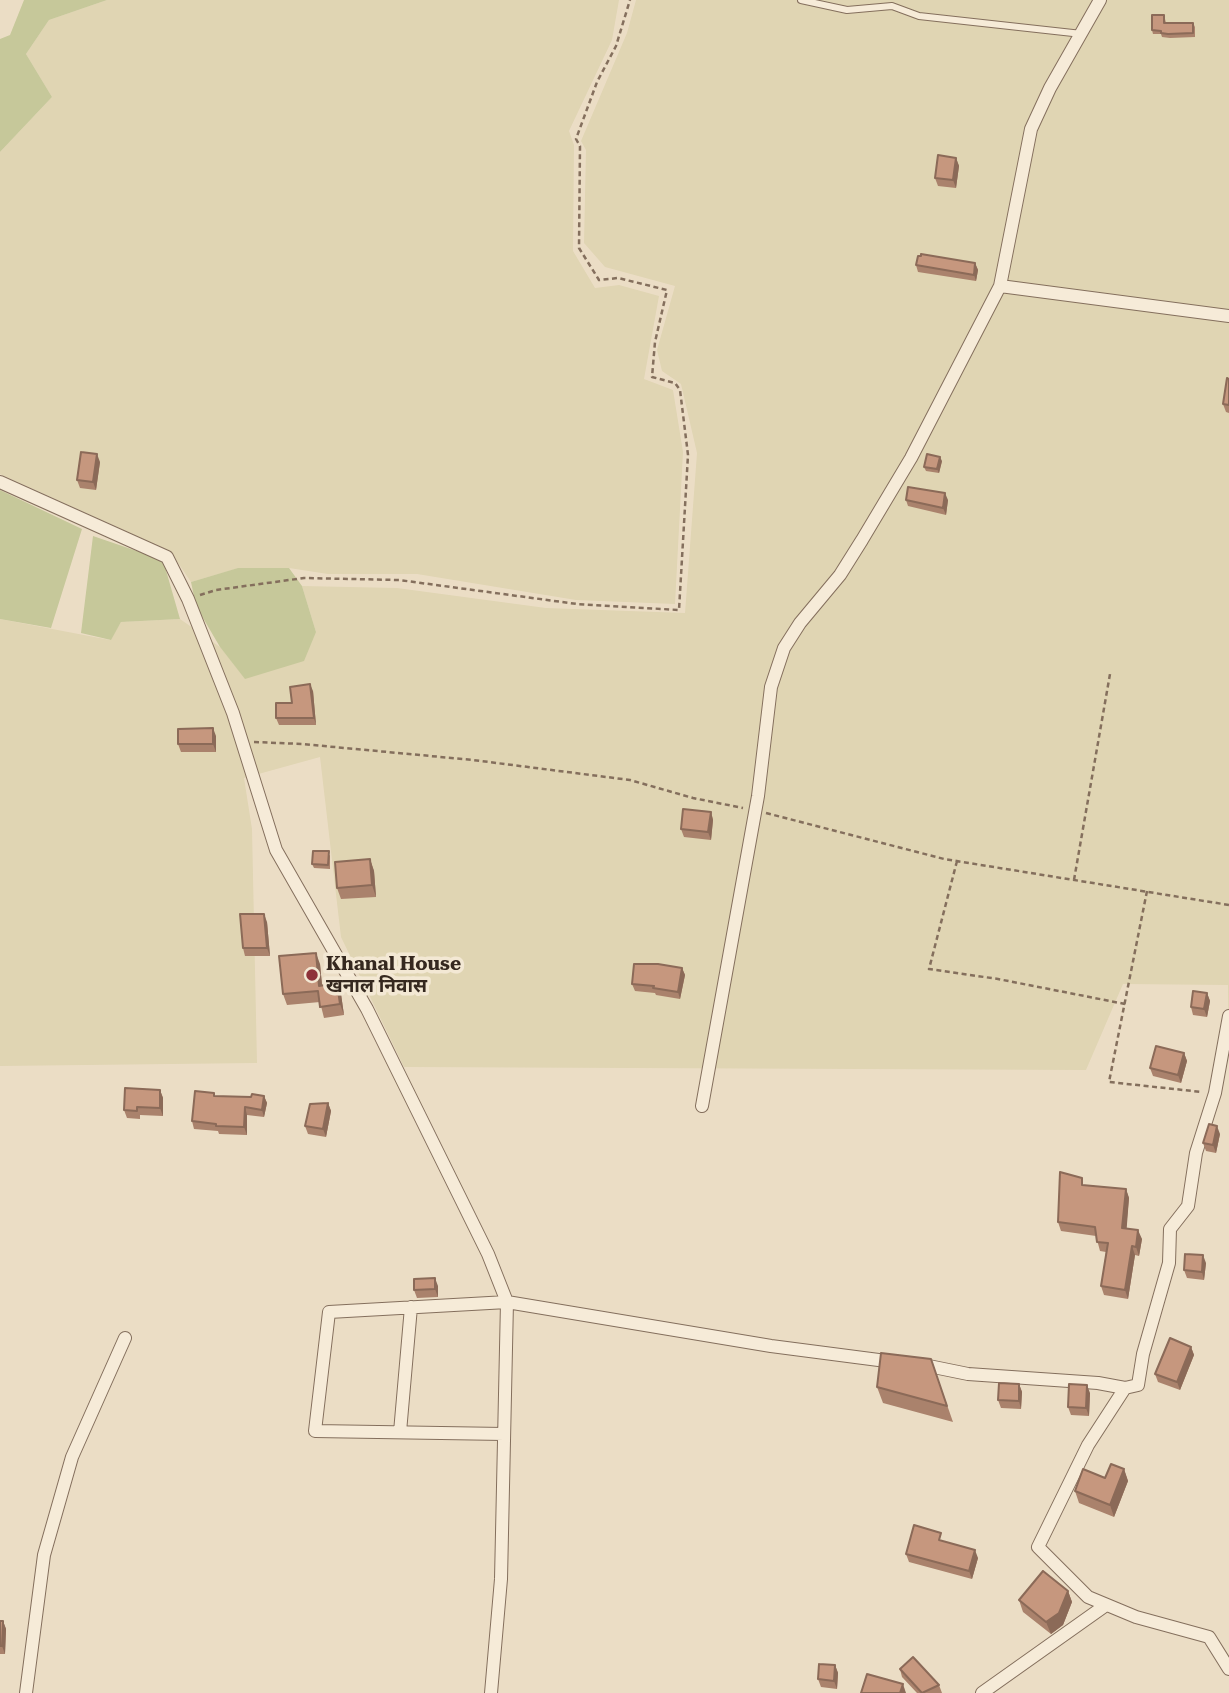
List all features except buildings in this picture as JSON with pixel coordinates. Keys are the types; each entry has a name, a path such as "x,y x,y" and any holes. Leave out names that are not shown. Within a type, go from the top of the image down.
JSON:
{"street":[{"path":"702,1106 755,810 771,687 784,648 800,623 840,575 911,458 1000,286 1031,129 1050,88 1100,0"},
{"path":"1000,286 1229,316"},
{"path":"0,482 167,557 188,599 233,713 276,850 367,1009 462,1197 507,1302 500,1579 491,1693"},
{"path":"504,1434 315,1431 329,1311 507,1302 771,1346 933,1366 968,1374 1098,1383 1125,1388 1138,1385 1143,1354 1169,1263 1170,1229 1188,1206 1196,1153 1215,1093 1229,1016"},
{"path":"400,1432 411,1307"},
{"path":"26,1693 44,1555 72,1457 125,1338"},
{"path":"1125,1388 1088,1445 1038,1547 1088,1597 1136,1617 1209,1637 1228,1666"},
{"path":"982,1693 1106,1605"}],"lane":[{"path":"801,0 847,10 892,6 919,16 1082,34"}],"path":[{"path":"188,599 216,590 303,578 385,580 578,604 679,610 688,455 680,390 676,383 652,377 655,342 667,290 618,278 599,280 579,248 580,146 576,139 597,82 616,46 630,0"},
{"path":"1074,880 1110,674"},
{"path":"241,741 360,749 629,780 693,798 755,810 957,861 1229,905"},
{"path":"957,861 929,970 998,979 1125,1004"},
{"path":"1147,891 1110,1082 1215,1093"}],"shaded area":[{"path":"107,0 619,0 612,40 569,131 574,145 573,251 595,288 619,285 659,296 644,379 673,390 683,452 675,604 576,600 417,574 328,574 289,568 239,568 191,582 170,551 0,474 0,152 52,97 26,54 49,20"},
{"path":"636,0 1229,0 1229,1067 1228,985 1123,984 1086,1070 404,1067 341,937 320,757 244,778 252,829 257,1063 0,1066 0,619 110,640 121,622 180,619 220,647 245,678 316,632 302,586 397,588 546,608 685,613 697,453 681,384 662,371 657,350 675,286 605,267 584,243 586,150 581,141 627,33"}],"green space":[{"path":"24,0 107,0 49,20 26,54 52,97 0,152 0,39 10,35"},
{"path":"0,490 82,529 51,628 0,619"},
{"path":"93,536 163,560 180,619 121,622 111,640 81,633"},
{"path":"238,568 289,568 302,586 316,632 304,661 245,679 220,647 196,606 191,582"}],"place":[{"name":"Khanal House खनाल निवास","path":"312,975"}]}
